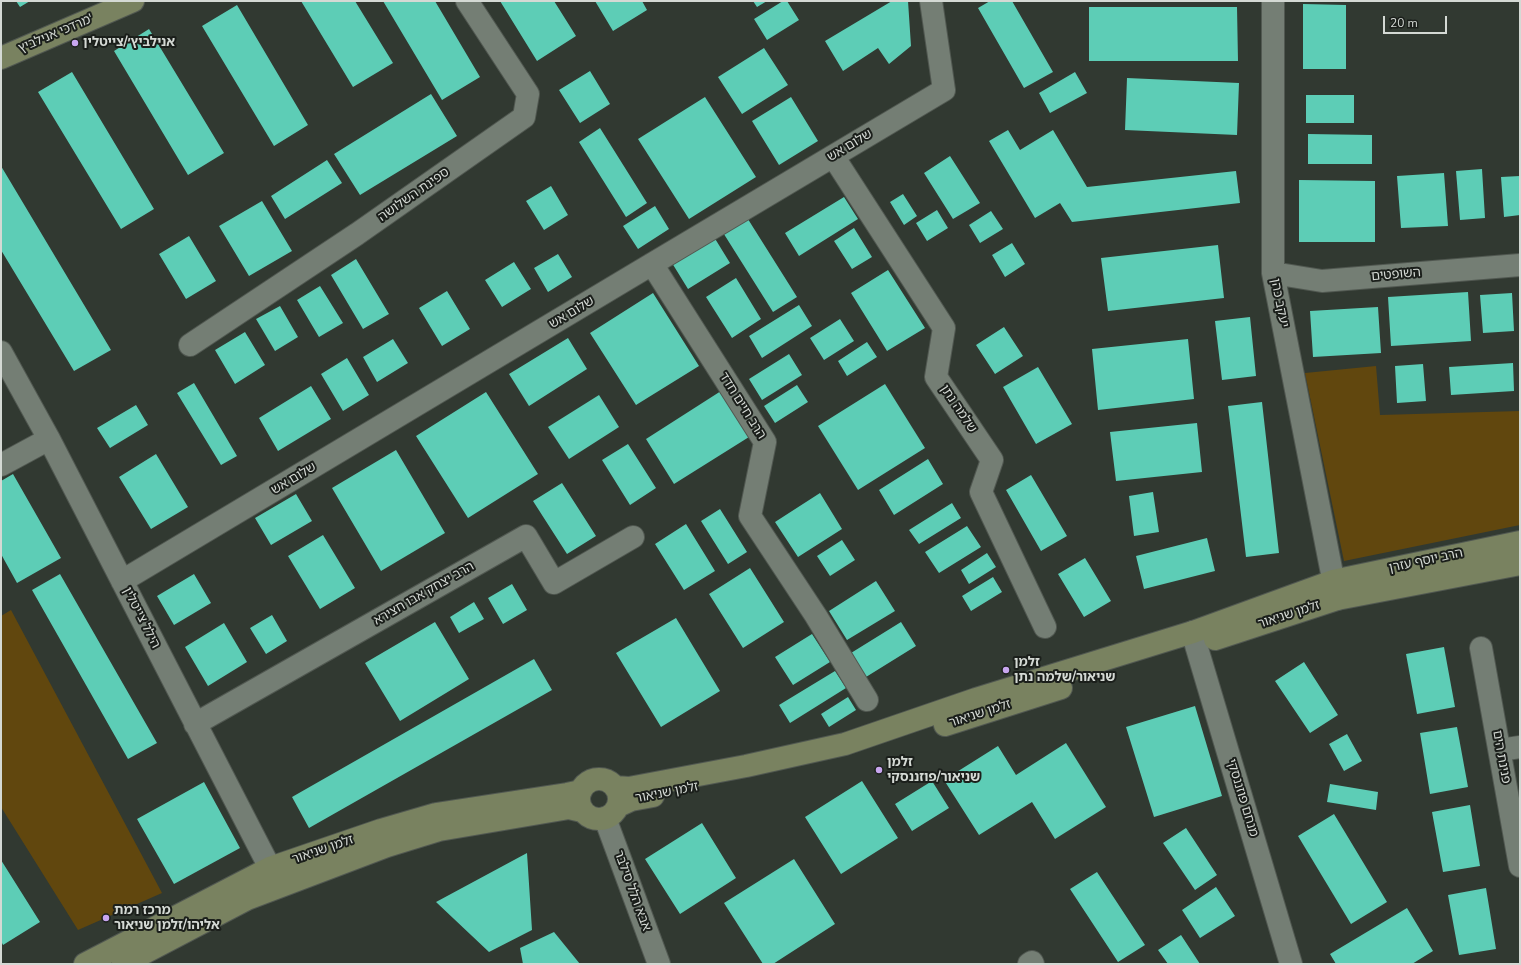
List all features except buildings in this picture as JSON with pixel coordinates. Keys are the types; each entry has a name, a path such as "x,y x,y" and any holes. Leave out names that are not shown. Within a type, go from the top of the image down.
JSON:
{"street":[{"name":"מרדכי אנילביץ'","path":"1,58 133,1"},
{"name":"ספינת השלושה","path":"190,345 357,234 524,117 528,94 467,1"},
{"name":"שלום אש","path":"122,581 944,90 931,1"},
{"name":"יעקב כהן","path":"1273,1 1273,273 1335,590"},
{"name":"שלמה נתן","path":"833,156 944,328 936,377 992,460 981,492 1045,627"},
{"name":"הרב חיים חדד","path":"652,264 765,442 750,516 816,616 868,700"},
{"name":"השופטים","path":"1273,273 1322,281 1520,264"},
{"name":"הילל צייטלין","path":"1,352 49,439 274,877"},
{"path":"1,465 49,439"},
{"name":"הרב יצחק אבו חצירא","path":"196,724 526,536 554,583 633,537"},
{"name":"הרב יוסף עזרן","path":"1335,590 1520,542"},
{"name":"הרב יוסף עזרן","path":"1335,590 1520,564"},
{"name":"זלמן שניאור","path":"613,804 749,778 855,754 1335,590"},
{"name":"מנחם פוזננסקי","path":"1194,638 1291,964"},
{"name":"פנינת הים","path":"1481,648 1510,749 1520,866"},
{"path":"597,779 610,782 613,804 593,818 582,801 585,785 597,779"},
{"name":"זלמן שניאור","path":"85,964 274,877 439,830 569,808 582,801"},
{"name":"אבא הלל סילבר","path":"613,804 659,964"},
{"name":"זלמן שניאור","path":"123,964 247,899 274,877"},
{"path":"1029,964 1032,962 1033,964"}],"shaded area":[{"path":"1376,366 1380,415 1520,411 1520,525 1344,561 1305,373"},
{"path":"11,610 162,893 78,930 1,807 1,616"}],"place":[{"name":"אנילביץ׳/צייטלין","path":"75,43"},
{"name":"זלמן שניאור/שלמה נתן","path":"1006,670"},
{"name":"זלמן שניאור/פוזננסקי","path":"879,770"},
{"name":"מרכז רמת אליהו/זלמן שניאור","path":"106,918"}]}
